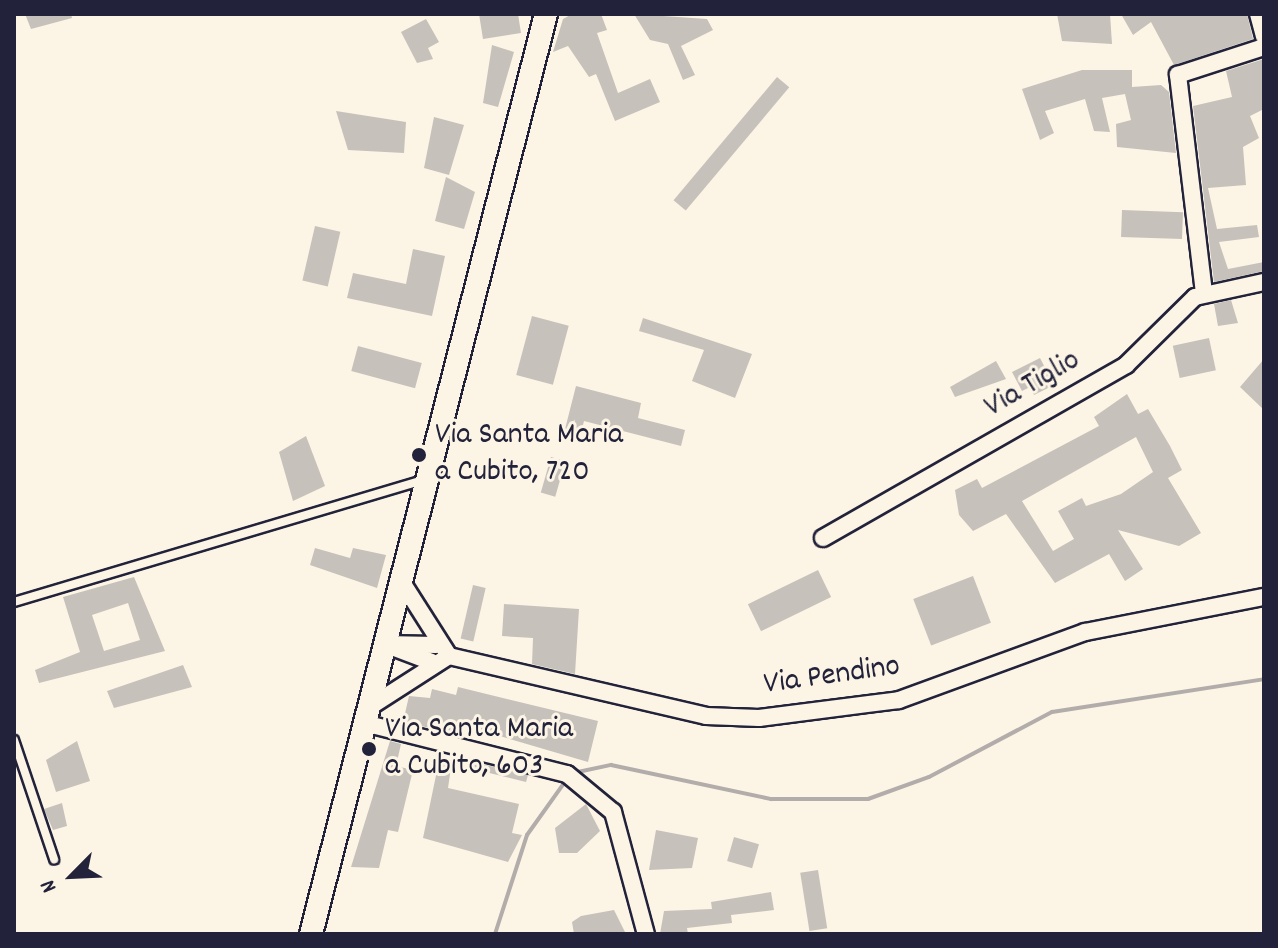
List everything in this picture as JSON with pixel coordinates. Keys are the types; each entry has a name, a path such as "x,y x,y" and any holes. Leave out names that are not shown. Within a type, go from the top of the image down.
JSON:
{"main road":[{"path":"311,934 546,14"}],"street":[{"path":"1258,14 1264,36"},
{"path":"1264,47 1178,77 1204,293 1264,282"},
{"name":"Via Tiglio","path":"823,538 1126,365 1204,293"},
{"path":"366,716 439,654 400,579"},
{"name":"Via Pendino","path":"384,644 706,716 759,718 899,700 1085,632 1264,597"},
{"path":"366,716 571,778 613,812 646,934"}],"lane":[{"path":"14,602 426,479"},
{"path":"14,740 54,859"}],"building":[{"path":"25,14 71,14 72,18 31,29"},
{"path":"479,14 518,14 521,33 483,39"},
{"path":"572,14 601,14 607,30 597,33 618,93 650,79 660,102 615,121 596,74 589,77 568,46 553,52 563,19"},
{"path":"634,14 707,19 713,30 681,46 695,75 683,80 668,44 650,40"},
{"path":"1057,14 1110,14 1112,44 1062,41"},
{"path":"1121,14 1247,14 1253,39 1174,65 1151,22 1133,35"},
{"path":"426,19 439,42 428,48 433,59 417,63 401,32"},
{"path":"492,45 514,52 498,107 483,103"},
{"path":"1264,59 1264,109 1250,116 1259,138 1243,147 1246,185 1208,188 1217,229 1257,225 1259,237 1219,242 1228,269 1264,262 1264,271 1214,282 1193,106 1232,97 1226,71"},
{"path":"1082,70 1132,70 1132,87 1161,85 1169,92 1176,153 1117,147 1116,124 1131,120 1125,94 1102,98 1110,132 1094,131 1085,99 1045,111 1054,133 1040,140 1022,89"},
{"path":"777,77 789,87 686,211 674,200"},
{"path":"336,111 406,122 404,153 348,150"},
{"path":"434,117 464,125 449,175 424,168"},
{"path":"446,177 475,192 464,229 435,221"},
{"path":"1122,210 1183,212 1182,239 1121,237"},
{"path":"315,226 340,232 328,286 302,281"},
{"path":"413,249 445,256 432,316 347,298 353,273 406,284"},
{"path":"1231,300 1238,323 1218,326 1214,304"},
{"path":"532,316 569,326 553,385 516,375"},
{"path":"643,318 752,354 735,398 692,381 704,350 639,331"},
{"path":"1209,338 1216,370 1180,378 1173,346"},
{"path":"358,346 422,363 415,388 351,371"},
{"path":"1040,358 1054,385 1034,395 1030,387 1022,391 1012,372"},
{"path":"1264,359 1264,410 1240,387"},
{"path":"996,361 1006,379 955,397 950,387"},
{"path":"576,386 641,403 638,418 685,430 681,446 584,421 580,437 564,433"},
{"path":"1127,394 1138,414 1148,409 1182,470 1168,478 1201,533 1179,546 1118,530 1143,569 1125,581 1109,554 1055,583 1006,514 973,531 959,515 955,490 977,479 982,488 1099,426 1094,417","holes":["1136,437 1153,472 1121,494 1086,506 1082,498 1058,511 1074,539 1053,551 1022,501"]},
{"path":"306,436 325,486 293,501 279,452"},
{"path":"551,457 565,461 555,497 541,493"},
{"path":"315,548 350,558 353,548 386,555 377,588 310,565"},
{"path":"818,570 831,597 761,631 748,604"},
{"path":"973,576 991,623 931,646 913,599"},
{"path":"134,577 165,651 39,683 35,670 80,652 63,597","holes":["128,603 140,640 104,651 92,615"]},
{"path":"473,585 486,588 473,642 461,639"},
{"path":"504,604 579,609 575,674 532,664 533,638 502,636"},
{"path":"183,665 192,687 114,708 107,691"},
{"path":"458,687 598,721 588,762 459,724 457,734 403,722 409,696 430,698 432,689 456,695"},
{"path":"77,741 90,781 56,792 46,760"},
{"path":"390,741 401,744 396,766 413,770 398,832 388,830 379,868 351,867"},
{"path":"465,760 528,775 526,782 477,770"},
{"path":"439,761 452,761 448,788 519,804 512,833 522,835 508,862 423,838"},
{"path":"62,803 67,826 53,830 44,809"},
{"path":"586,804 600,831 577,853 559,853 555,828"},
{"path":"656,830 698,838 692,868 649,870"},
{"path":"734,837 759,844 752,868 727,861"},
{"path":"818,870 827,928 809,931 800,873"},
{"path":"771,892 774,910 731,915 732,923 687,928 688,934 660,934 664,911 712,909 711,902"},
{"path":"614,910 626,934 574,934 572,922 581,916"}],"waterway":[{"path":"573,773 611,765 771,799 868,799 929,777 1052,712 1264,679"},
{"path":"495,934 527,835 567,779"}],"place":[{"name":"Via Santa Maria a Cubito, 720","path":"419,455"},
{"name":"Via Santa Maria a Cubito, 603","path":"369,749"}]}
